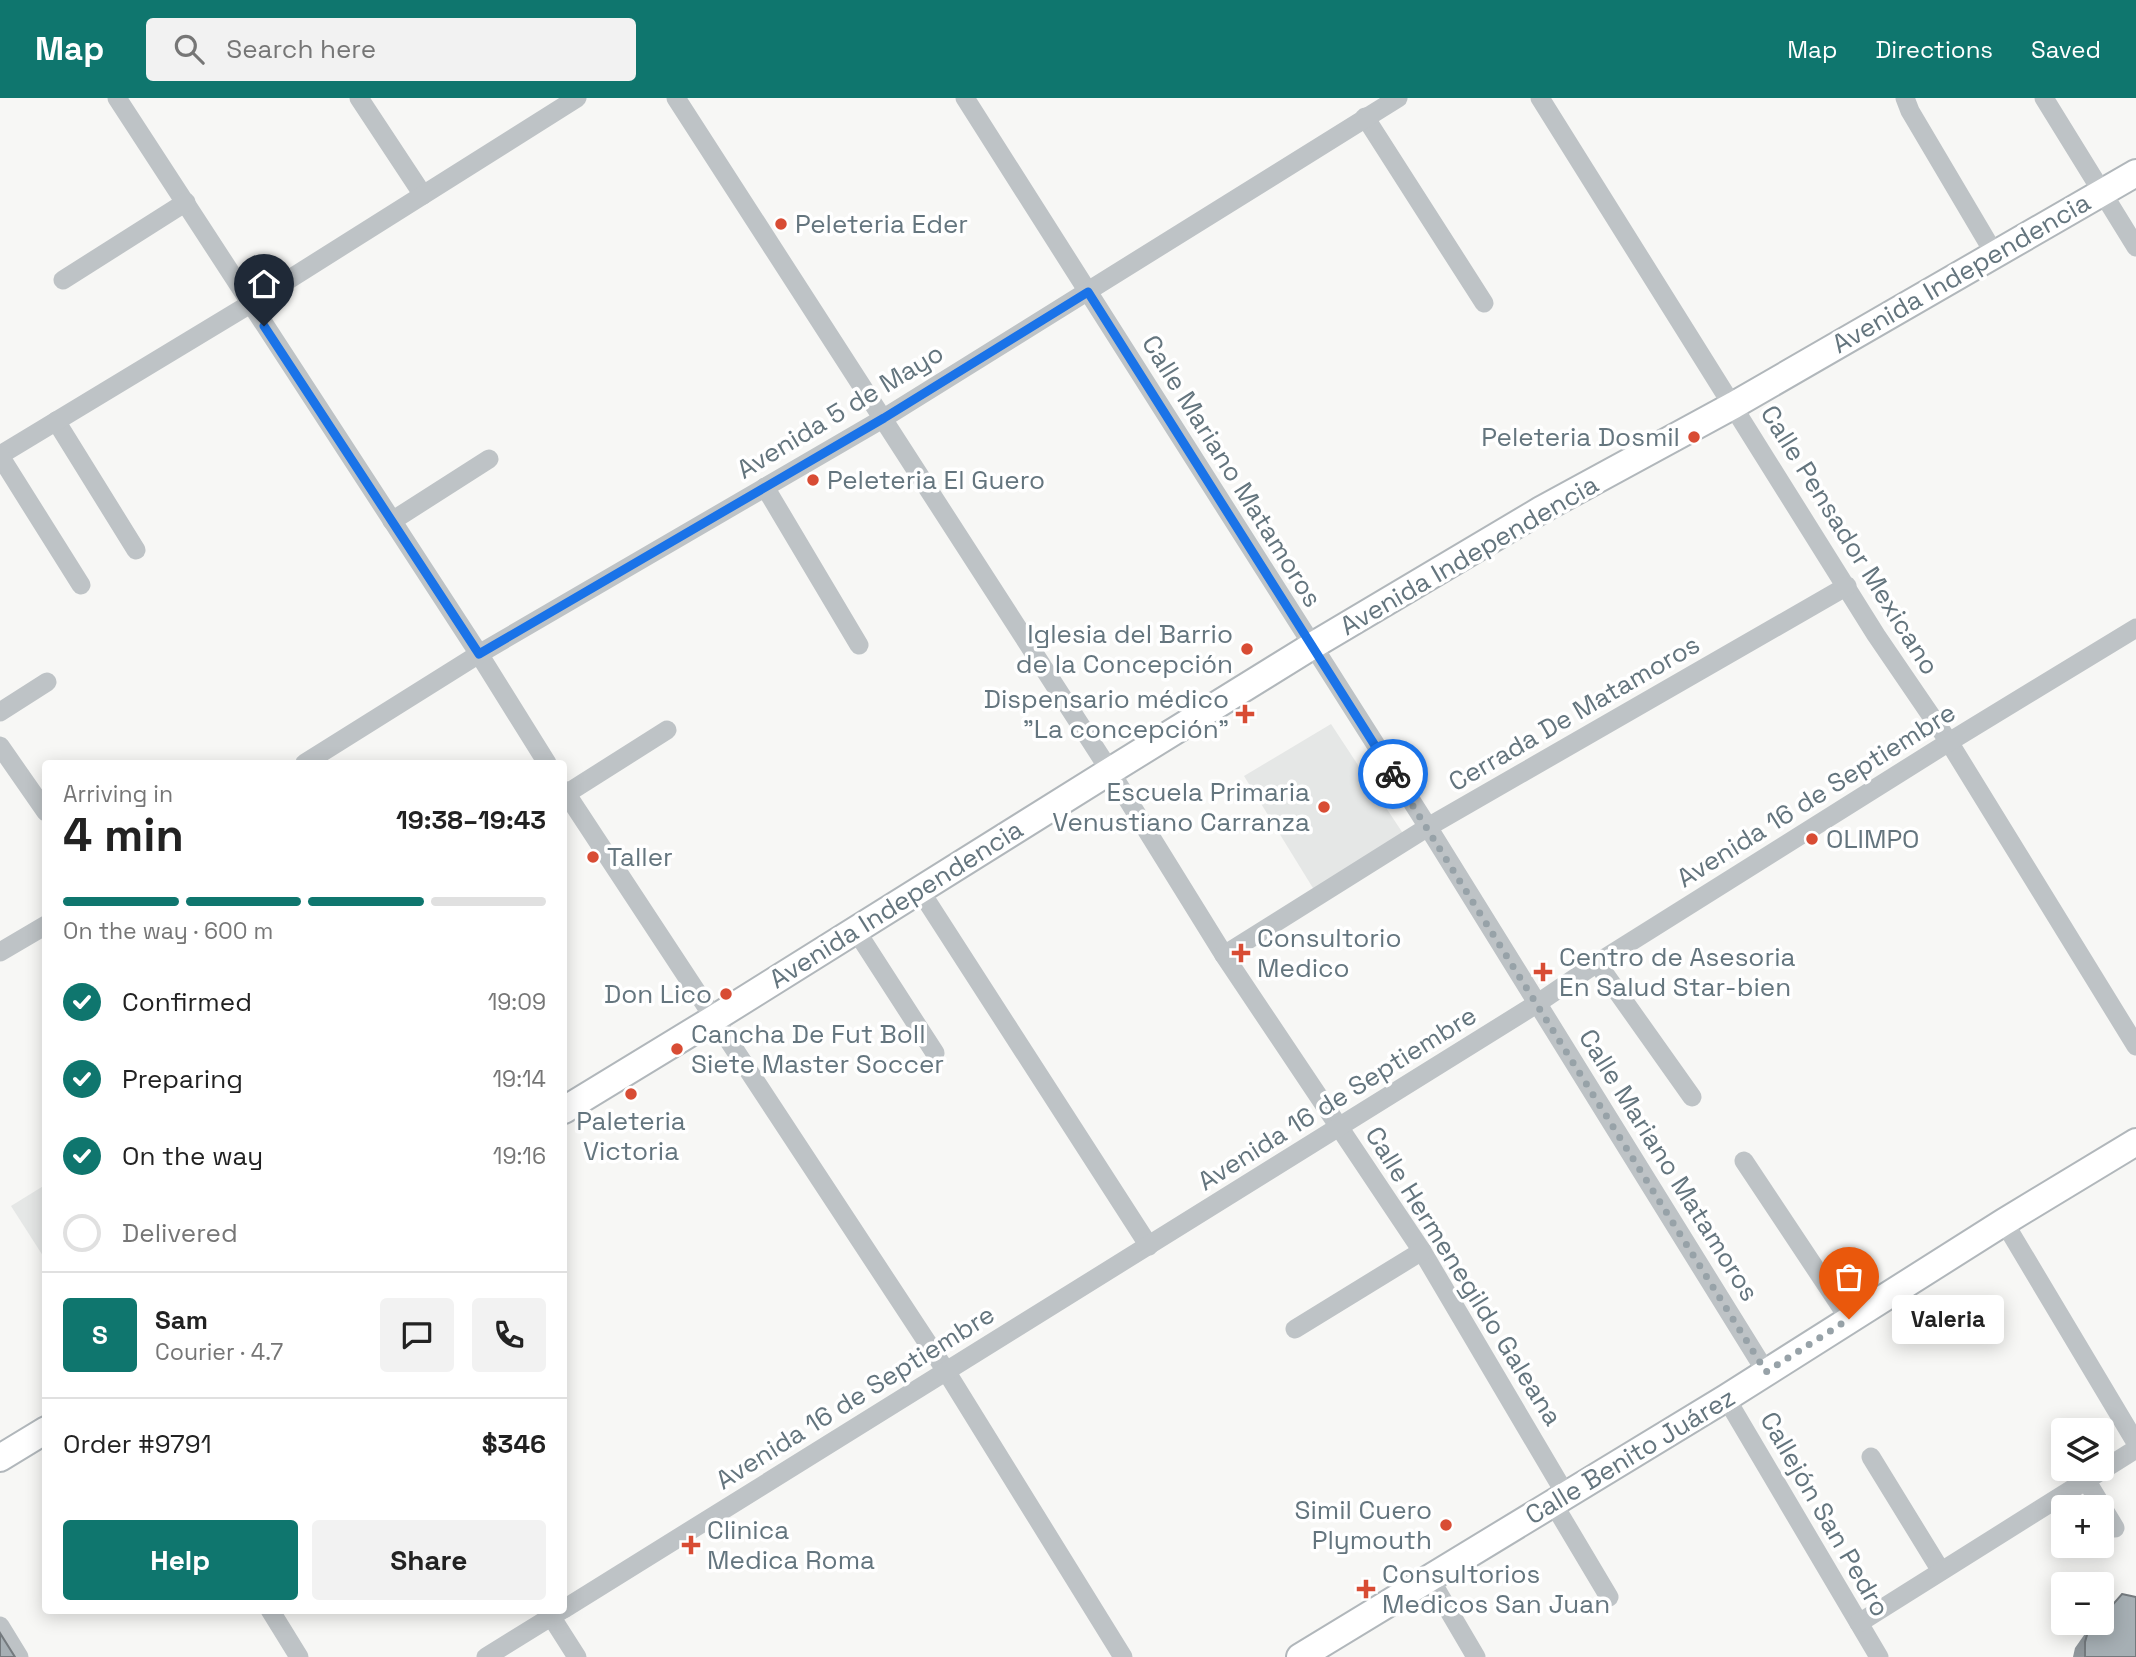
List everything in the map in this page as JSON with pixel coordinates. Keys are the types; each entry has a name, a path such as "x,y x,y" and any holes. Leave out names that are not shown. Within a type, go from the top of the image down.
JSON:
{"main road":[{"name":"Avenida Independencia","path":"567,1108 1312,646 1541,510 1734,405 2136,173"},
{"name":"Calle Benito Juárez","path":"1300,1657 1726,1398 2136,1142"},
{"path":"0,1458 42,1432"}],"street":[{"path":"117,98 545,760"},
{"path":"359,98 423,195"},
{"path":"80,585 0,456 250,304 577,98"},
{"name":"Calle Hermenegildo Galeana","path":"676,98 1110,771 1224,955 1422,1251 1559,1499 1609,1597"},
{"name":"Calle Mariano Matamoros","path":"965,98 1428,827 1766,1372"},
{"name":"Avenida 5 de Mayo","path":"310,760 479,654 884,418 1398,98"},
{"name":"Calle Pensador Mexicano","path":"1540,98 1876,635 1949,742 2136,1046"},
{"path":"1905,98 1910,111 1994,253"},
{"path":"2044,98 2136,247"},
{"path":"1365,117 1484,303"},
{"path":"63,280 186,202"},
{"path":"56,421 136,550"},
{"path":"392,521 489,459"},
{"path":"765,487 859,645"},
{"name":"Cerrada De Matamoros","path":"1224,955 1428,827 1847,586"},
{"name":"Avenida 16 de Septiembre","path":"567,1604 1149,1246 1538,1003 1597,962 2136,628"},
{"path":"0,712 47,682"},
{"path":"567,791 667,730"},
{"path":"0,746 42,806"},
{"path":"567,795 946,1371 1123,1657"},
{"path":"919,889 1149,1246"},
{"path":"0,952 42,927"},
{"path":"855,929 935,1053"},
{"path":"1597,962 1692,1097"},
{"path":"1744,1161 1849,1319"},
{"path":"2004,1222 2136,1443"},
{"path":"1295,1329 1422,1251"},
{"name":"Callejón San Pedro","path":"1726,1398 1879,1657"},
{"path":"2114,1463 2136,1449"},
{"path":"1871,1457 1941,1572"},
{"path":"1859,1623 2084,1481"},
{"path":"2087,1481 2115,1528"},
{"path":"1429,1577 1476,1657"},
{"path":"272,1614 299,1657"},
{"name":"Avenida 16 de Septiembre","path":"486,1657 551,1614"},
{"path":"557,1614 577,1657"},
{"path":"0,1626 19,1657"}],"shaded area":[{"name":"Escuela Primaria Venustiano Carranza","path":"1331,724 1406,838 1316,893 1244,776"},
{"path":"42,1187 42,1254 11,1206"}],"building":[{"path":"2122,1594 2136,1597 2136,1657 2085,1657 2087,1635 2114,1635 2114,1603"},
{"path":"0,1633 15,1657 0,1657"}],"way so far":[{"path":"1393,774 1766,1372 1849,1319"}],"place":[{"name":"Peleteria Eder","path":"781,224"},
{"name":"Peleteria Dosmil","path":"1694,437"},
{"name":"Peleteria El Guero","path":"813,480"},
{"name":"Iglesia del Barrio de la Concepción","path":"1247,649"},
{"name":"Dispensario médico \"La concepción\"","path":"1245,714"},
{"name":"Escuela Primaria Venustiano Carranza","path":"1324,807"},
{"name":"OLIMPO","path":"1812,839"},
{"name":"Taller","path":"593,857"},
{"name":"Consultorio Medico","path":"1241,953"},
{"name":"Centro de Asesoria En Salud Star-bien","path":"1543,972"},
{"name":"Don Lico","path":"726,994"},
{"name":"Cancha De Fut Boll Siete Master Soccer","path":"677,1049"},
{"name":"Paleteria Victoria","path":"631,1094"},
{"name":"Valeria","path":"1849,1319"},
{"name":"Simil Cuero Plymouth","path":"1446,1525"},
{"name":"Clinica Medica Roma","path":"691,1545"},
{"name":"Consultorios Medicos San Juan","path":"1366,1589"}],"route":[{"path":"264,326 479,654 884,418 1088,292 1393,774"}]}
